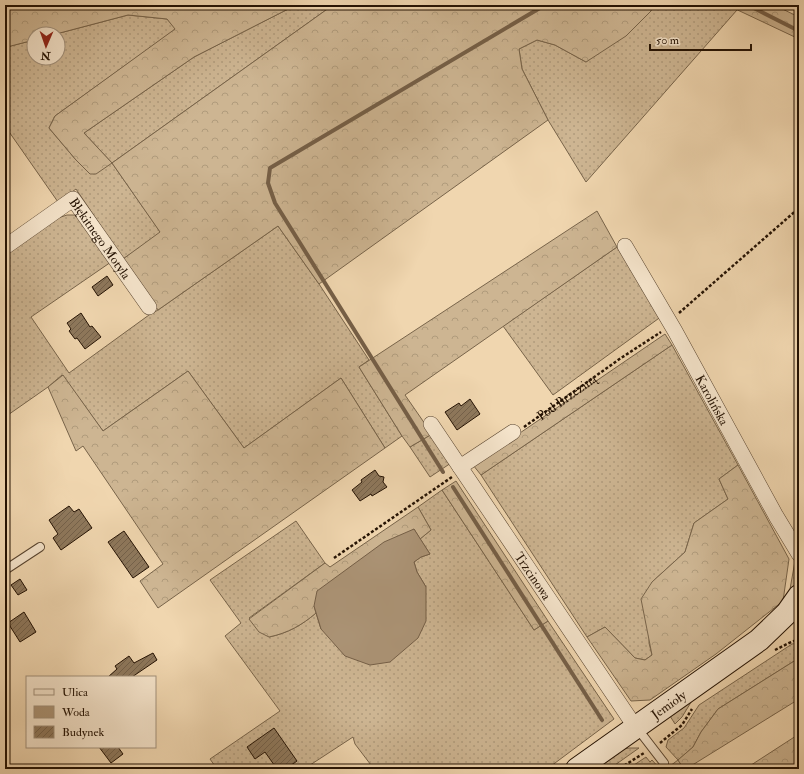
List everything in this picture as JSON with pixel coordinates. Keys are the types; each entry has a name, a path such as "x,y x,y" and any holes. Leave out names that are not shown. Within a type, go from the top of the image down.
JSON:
{"street":[{"name":"Błękitnego Motyla","path":"5,247 73,199 149,307"},
{"name":"Karolińska","path":"625,246 671,325 776,516 799,554"},
{"name":"Trzcinowa","path":"431,424 636,728"},
{"path":"461,468 512,432"},
{"path":"776,516 799,538"},
{"name":"Jemioły","path":"765,646 799,596"},
{"name":"Jemioły","path":"577,769 636,728 799,623"}],"lane":[{"path":"5,570 40,547"},
{"path":"636,728 664,763"}],"path":[{"name":"Pod Brzeziną","path":"512,432 522,428 621,358 671,325 681,311 799,208"},
{"path":"334,558 461,468"},
{"path":"765,646 799,639"},
{"path":"615,769 622,768 675,732 682,725 695,705"}],"green space":[{"path":"5,5 296,5 194,57 84,133 112,163 96,174 90,174 49,128 55,116 175,29 167,19 128,15 66,31 66,26 26,26 26,42 7,47 5,45"},
{"path":"296,5 333,5 112,163 84,133 194,57"},
{"path":"333,5 651,5 651,11 626,36 586,62 555,45 537,40 519,49 522,69 548,120 319,284 278,226 158,310 123,259 160,232 112,163"},
{"path":"651,5 727,5 737,10 586,182 548,120 522,69 519,49 537,40 555,45 586,62 651,11"},
{"path":"727,5 774,5 799,17 799,39"},
{"path":"128,15 167,19 176,29 55,116 49,128 76,160 112,163 161,233 123,259 76,189 58,202 5,126 5,45 7,47 26,42 26,66 66,66 66,31"},
{"path":"597,211 617,247 405,395 432,434 410,447 359,367"},
{"path":"67,215 79,215 111,262 31,317 69,373 149,315 278,226 319,284 369,360 359,367 402,436 385,448 341,378 244,448 188,371 103,431 62,375 48,387 5,417 5,255 58,218"},
{"path":"617,247 662,316 553,395 503,326"},
{"path":"665,334 672,345 481,475 473,465"},
{"path":"672,345 738,465 719,479 728,499 694,523 685,552 652,582 649,643 652,655 645,660 635,658 605,627 587,637 481,475"},
{"path":"188,371 244,448 341,378 385,448 158,608 140,581 163,564 83,446 76,451 48,387 63,375 103,431"},
{"path":"432,434 451,463 430,477 410,447"},
{"path":"738,465 789,559 783,601 716,654 650,700 631,701 587,637 605,627 635,658 645,660 652,655 641,599 652,582 685,552 694,523 728,499 719,479"},
{"path":"456,481 548,621 534,630 442,490"},
{"path":"442,490 534,630 548,621 614,719 547,769 374,769 355,744 353,737 304,769 217,769 210,759 280,711 225,636 241,623 210,580 296,521 325,563 249,618 269,637 294,628 316,613 321,629 426,587 417,572 414,562 421,557 430,554 420,539 431,530 418,507"},
{"path":"418,507 431,530 420,539 414,529 314,606 316,613 305,621 289,631 269,637 259,632 249,619 325,563 330,567"},
{"path":"795,561 799,571 797,593 787,606"},
{"path":"799,643 799,658 718,709 701,732 693,747 678,760 666,747 668,740 684,728 699,705 792,644"},
{"path":"799,658 799,699 684,769 678,760 693,747 701,732 718,709"},
{"path":"693,699 682,717 675,724 670,716"},
{"path":"799,734 799,769 745,769"},
{"path":"639,748 615,765 595,769 624,749"},
{"path":"646,757 650,762 652,760 660,769 628,769"},
{"path":"678,760 684,769 666,769"}],"water":[{"path":"414,529 430,554 421,557 414,562 417,572 426,587 426,621 418,638 390,662 370,665 345,656 321,629 314,606 317,591 384,542"}],"building":[{"path":"107,276 113,285 98,296 92,287"},
{"path":"81,313 90,327 92,326 101,337 85,349 77,338 75,339 69,331 71,329 67,323"},
{"path":"470,399 480,414 457,430 445,412 459,403 461,406"},
{"path":"375,470 379,476 384,477 383,482 387,487 360,501 352,490 362,482 361,480"},
{"path":"69,506 74,512 79,509 92,528 61,550 53,538 58,534 49,520"},
{"path":"124,531 149,567 133,578 108,542"},
{"path":"20,579 27,590 18,595 11,585"},
{"path":"24,612 36,632 20,642 8,623"},
{"path":"153,653 157,660 133,676 109,676 117,669 115,666 129,656 134,663"},
{"path":"274,728 297,761 286,769 277,769 265,752 255,759 247,747"},
{"path":"100,748 119,748 123,754 111,763"}],"waterway":[{"path":"443,472 275,203 268,183 270,168 545,5"},
{"path":"748,5 799,31"},
{"path":"453,487 602,720"}]}
